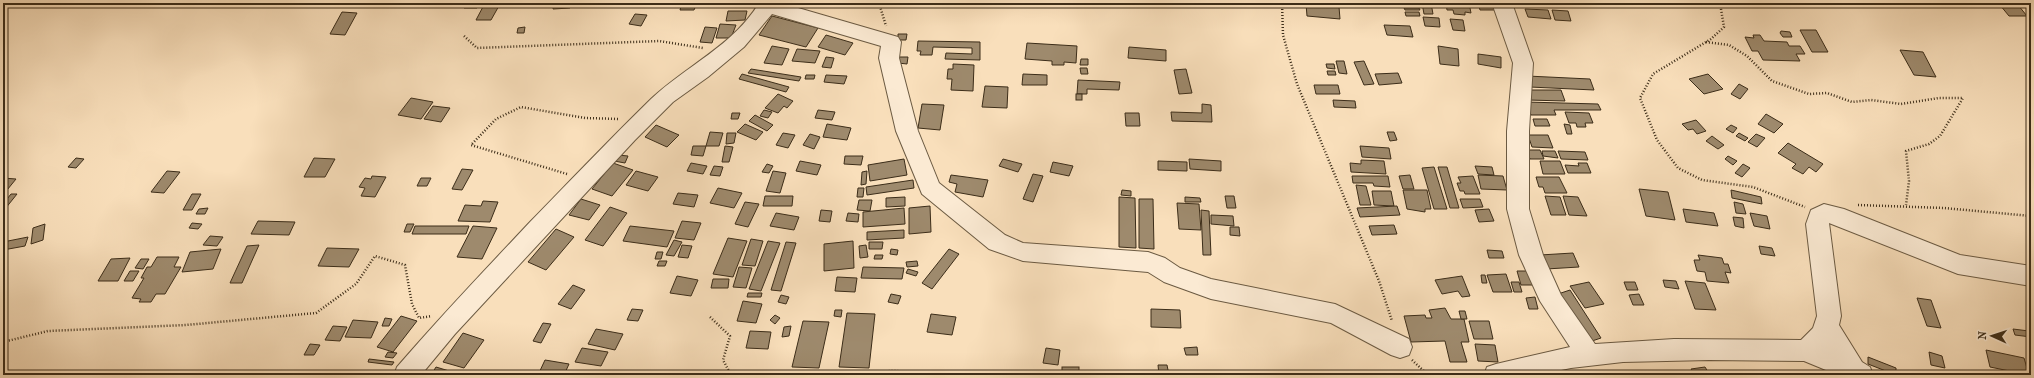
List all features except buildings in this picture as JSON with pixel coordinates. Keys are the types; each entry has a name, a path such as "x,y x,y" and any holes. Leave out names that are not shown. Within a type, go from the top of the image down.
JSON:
{"street":[{"path":"1502,3 1523,63 1518,131 1518,209 1531,256 1552,301 1590,356"},
{"path":"406,375 460,312 582,180 666,97 737,42 769,5 891,42 889,58 907,131 930,188 997,242 1023,252 1148,262 1172,275 1211,289 1334,314 1400,347"},
{"path":"1805,350 1822,336 1827,327 1829,316 1817,224 1819,216 1824,213 1836,215 1958,264 2031,276"},
{"path":"1827,327 1857,372"},
{"path":"1505,374 1559,359 1700,349 1805,350 1857,372"}],"path":[{"path":"879,3 891,42"},
{"path":"1282,3 1283,35 1297,84 1379,281 1400,347 1428,375"},
{"path":"1720,3 1724,27 1706,42 1653,74 1640,98 1658,140 1678,168 1702,180 1753,187 1800,204 1819,216"},
{"path":"464,36 477,48 659,41 725,52"},
{"path":"1706,42 1729,45 1747,56 1772,81 1809,94 1827,93 1852,102 1871,100 1901,104 1939,98 1963,98 1945,130 1935,140 1906,151 1909,181 1906,205"},
{"path":"582,180 563,172 471,145 496,119 521,107 585,118 643,120"},
{"path":"1856,205 1906,205 1985,209 2031,216"},
{"path":"3,342 48,332 186,325 316,313 356,284 375,256 389,258 406,265 412,304 419,318 460,312"},
{"path":"710,317 730,336 722,360 731,375"},
{"path":"787,375 791,373 896,371 950,375"}]}
